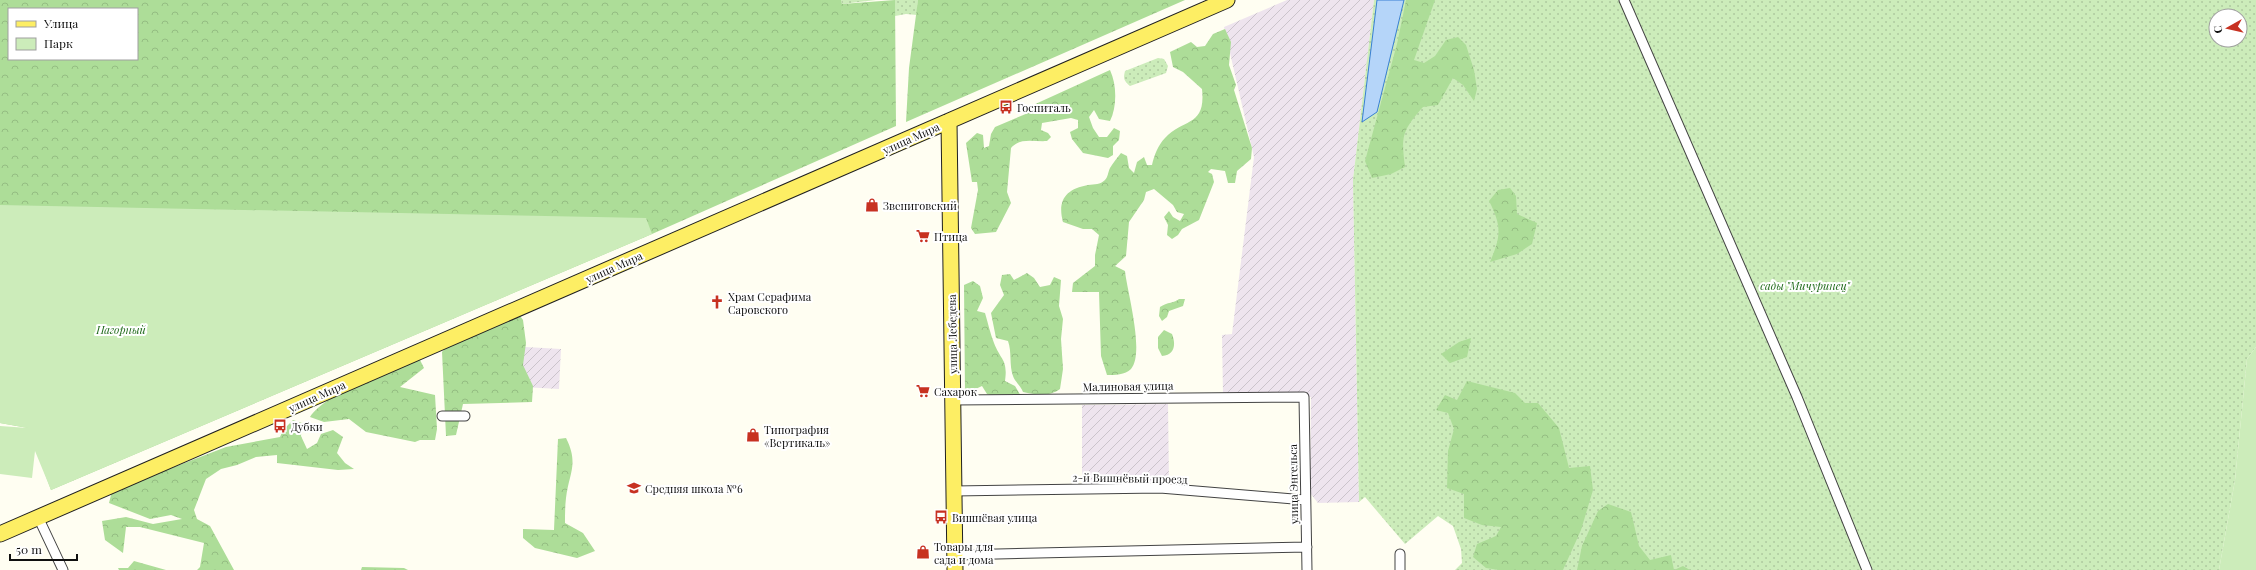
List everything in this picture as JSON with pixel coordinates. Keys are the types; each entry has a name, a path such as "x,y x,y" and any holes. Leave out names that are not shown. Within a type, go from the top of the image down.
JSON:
{"main road":[{"name":"улица Мира","path":"0,534 1228,0"},
{"name":"улица Лебедева","path":"949,121 955,570"}],"street":[{"path":"1624,0 1797,398 1867,570"},
{"name":"Малиновая улица","path":"952,400 1304,397"},
{"name":"улица Энгельса","path":"1304,397 1307,570"},
{"path":"442,416 465,416"},
{"name":"2-й Вишнёвый проезд","path":"954,491 1160,488 1305,500"},
{"path":"38,518 63,570"},
{"path":"954,555 1307,547"},
{"path":"1400,554 1400,570"}],"shaded area":[{"path":"1287,0 1374,0 1353,180 1359,502 1318,503 1310,493 1311,397 1272,397 1271,392 1223,394 1222,335 1232,334 1254,157 1224,27"},
{"path":"506,346 561,349 559,389 504,386"},
{"path":"1168,404 1169,484 1082,485 1082,405"}],"green space":[{"path":"0,0 841,0 842,4 895,0 896,126 652,234 51,490 28,428 0,423"},
{"path":"841,0 876,0 842,4"},
{"path":"895,0 918,0 917,15 906,14 895,16"},
{"path":"918,0 1185,0 906,122 909,68"},
{"name":"сады \"Мичуринец\"","path":"1374,0 2256,0 2256,347 2247,359 2235,480 2219,570 1455,570 1462,563 1461,549 1453,526 1438,516 1405,544 1365,497 1359,502 1353,180"},
{"path":"1406,0 1435,0 1414,60 1424,63 1435,56 1446,40 1458,37 1466,45 1474,70 1477,89 1474,101 1463,85 1453,78 1438,105 1423,107 1407,128 1403,141 1405,167 1391,174 1372,178 1365,161 1397,44"},
{"path":"1225,29 1231,42 1229,65 1236,85 1234,90 1252,148 1251,159 1237,171 1235,183 1228,183 1225,171 1211,169 1208,172 1212,174 1214,182 1199,220 1182,229 1178,235 1172,239 1167,235 1168,225 1164,217 1169,211 1173,217 1180,221 1184,214 1177,212 1173,205 1154,189 1146,192 1144,200 1129,222 1126,256 1115,266 1125,271 1136,336 1135,361 1131,369 1123,374 1107,375 1101,356 1099,292 1072,292 1073,283 1095,266 1095,255 1099,235 1092,229 1083,229 1063,222 1061,214 1062,202 1074,189 1103,182 1107,177 1111,166 1121,153 1127,156 1129,168 1134,173 1137,162 1144,157 1147,165 1152,165 1160,144 1165,138 1179,127 1192,120 1201,110 1202,89 1183,72 1173,67 1170,52 1191,42 1197,47 1205,46 1213,34"},
{"path":"1158,58 1164,59 1168,66 1166,73 1130,86 1125,81 1125,71"},
{"path":"1110,70 1114,82 1115,103 1110,121 1099,119 1094,110 1089,117 1093,128 1099,137 1107,137 1114,128 1120,131 1119,140 1113,146 1113,155 1108,158 1083,153 1072,139 1070,132 1078,128 1078,120 1071,118 1042,123 1041,130 1048,133 1051,137 1047,141 1023,141 1011,148 1007,192 1011,203 996,232 975,234 971,228 978,190 977,182 972,182 966,143 977,133 983,135 984,148 989,146 991,134 995,127 1028,113 1031,106"},
{"path":"1510,188 1516,196 1517,214 1537,223 1532,244 1517,254 1490,262 1498,238 1498,224 1489,201 1498,190"},
{"name":"Нагорный","path":"0,205 646,218 652,234 51,490 35,451 32,478 0,474 0,426 28,428 0,423"},
{"path":"1027,273 1034,278 1040,287 1050,285 1054,277 1061,280 1059,306 1063,319 1061,339 1063,369 1060,389 1056,392 1047,394 1023,392 1013,376 1008,341 996,338 991,313 1004,295 1000,285 1002,275 1010,274 1014,280"},
{"path":"973,281 980,286 983,298 977,311 985,313 994,343 1005,364 1005,381 1015,386 1021,396 998,397 987,394 982,386 965,394 964,285"},
{"path":"1179,299 1185,299 1183,306 1169,311 1167,317 1162,321 1159,316 1160,307"},
{"path":"518,313 523,320 526,343 523,365 533,386 532,402 463,404 456,435 446,436 442,352 454,338"},
{"path":"1164,330 1172,334 1174,345 1170,354 1162,356 1158,348 1158,337"},
{"path":"1471,338 1467,357 1450,363 1441,354 1459,342"},
{"path":"2256,347 2256,570 2219,570 2235,480 2247,359"},
{"path":"420,360 424,368 400,387 435,395 437,429 435,440 420,440 415,442 366,432 349,419 324,422 310,417 318,408 344,390 393,368"},
{"path":"1467,381 1515,393 1525,403 1538,403 1559,428 1569,468 1590,466 1593,490 1581,530 1563,570 1499,570 1486,568 1473,557 1477,544 1496,536 1501,527 1482,525 1464,518 1464,494 1447,488 1448,451 1454,429 1448,413 1436,410 1445,395 1457,400"},
{"path":"293,420 302,423 301,436 307,449 317,443 321,434 333,430 343,437 337,453 345,463 354,469 338,470 277,463 277,455 256,457 237,465 221,469 206,479 194,510 197,519 210,526 234,570 197,570 200,567 204,543 140,527 126,527 123,553 105,540 102,521 126,517 153,524 182,519 171,515 150,519 109,503 112,491 226,447 280,437 283,430"},
{"path":"566,438 570,447 573,462 567,489 565,523 583,533 595,551 577,558 535,548 523,538 523,529 554,530 558,439"},
{"path":"1608,504 1631,512 1639,546 1650,560 1671,555 1674,570 1577,570 1582,546 1598,511"},
{"path":"134,561 166,570 119,570 118,568 128,568"},
{"path":"1683,566 1690,570 1674,570"},
{"path":"362,567 404,568 408,570 361,570"}],"water":[{"path":"1377,0 1404,0 1377,112 1362,122"}],"place":[{"name":"Госпиталь","path":"1006,107"},
{"name":"Звениговский","path":"872,205"},
{"name":"Птица","path":"923,236"},
{"name":"Храм Серафима Саровского","path":"717,302"},
{"name":"Сахарок","path":"923,391"},
{"name":"Дубки","path":"280,426"},
{"name":"Типография «Вертикаль»","path":"753,435"},
{"name":"Средняя школа №6","path":"634,488"},
{"name":"Вишнёвая улица","path":"941,517"},
{"name":"Товары для сада и дома","path":"923,552"}]}
